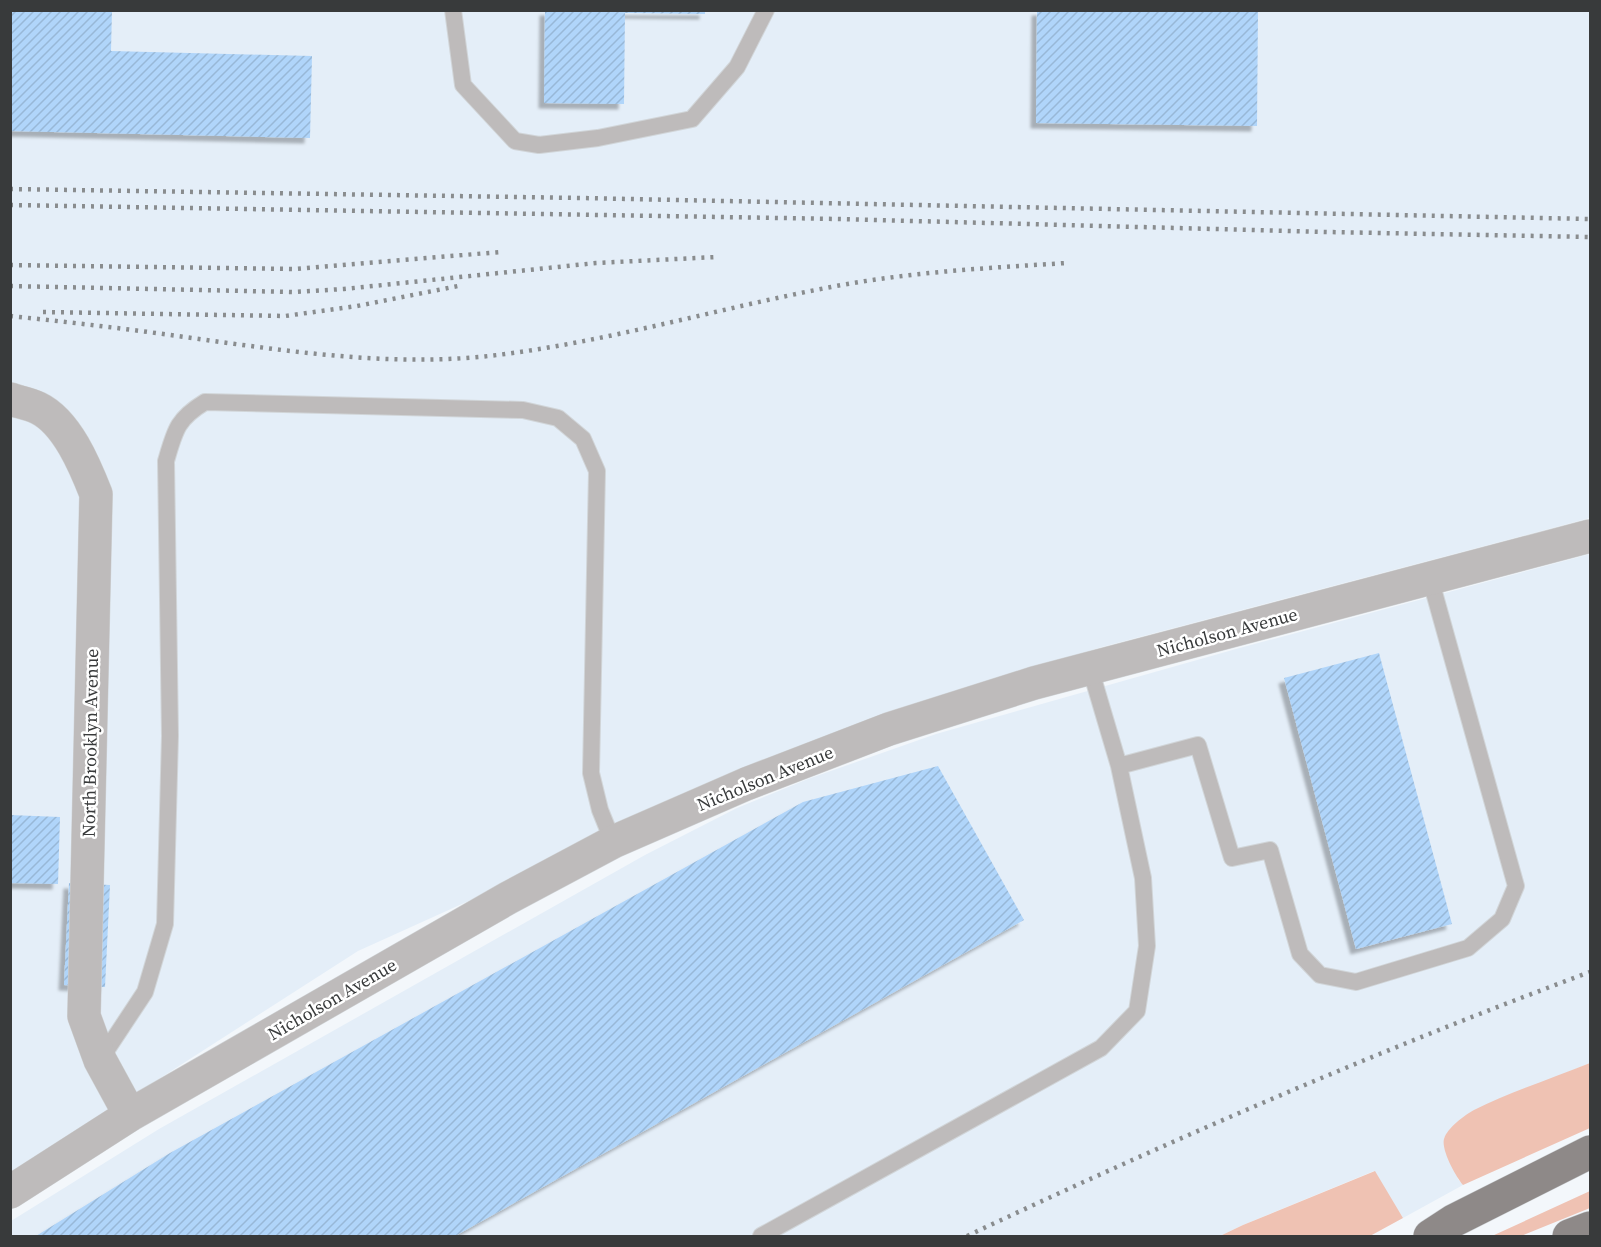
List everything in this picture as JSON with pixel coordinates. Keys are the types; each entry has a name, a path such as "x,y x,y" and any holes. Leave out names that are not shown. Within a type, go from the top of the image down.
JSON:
{"main road":[{"path":"1430,1236 1453,1221 1590,1152"},
{"path":"1569,1236 1590,1228"}],"street":[{"name":"North Brooklyn Avenue","path":"10,399 40,409 62,429 84,463 96,494 84,1016 100,1060 130,1115"},
{"name":"Nicholson Avenue","path":"10,1192 130,1115 508,898 613,842 746,784 889,729 1034,683 1590,536"}],"lane":[{"path":"453,10 463,85 515,141 539,145 598,138 692,119 737,67 766,10"},
{"path":"100,1060 145,992 165,924 170,736 166,461 174,432 187,413 206,402 524,410 558,418 584,439 597,471 591,773 600,810 613,842"},
{"path":"1119,766 1198,745 1232,858 1270,850 1300,954 1320,975 1356,982 1468,948 1502,919 1516,886 1430,578"},
{"path":"761,1236 1101,1048 1137,1011 1147,946 1143,878 1119,766 1090,668"}],"shaded area":[{"path":"11,11 1590,11 1590,518 1102,647 954,692 803,750 358,951 11,1174"},
{"path":"1590,554 1590,1063 1473,1111 1444,1138 1458,1179 1463,1185 1403,1218 1374,1171 1220,1236 11,1236 11,1221 159,1129 645,855 737,808 808,779 936,734 1236,649"},
{"path":"1590,1063 1590,1128 1463,1185 1453,1170 1445,1150 1444,1139 1452,1126 1470,1112 1488,1103"},
{"path":"1375,1171 1403,1218 1370,1236 1220,1236 1243,1225"},
{"path":"1590,1191 1590,1208 1521,1236 1492,1236"}],"building":[{"path":"10,10 112,10 111,51 312,56 310,138 10,131"},
{"path":"545,10 705,10 705,14 625,13 624,104 544,103"},
{"path":"1037,10 1258,10 1257,126 1036,123"},
{"path":"1379,653 1452,924 1356,949 1284,678"},
{"path":"938,766 1024,920 455,1236 36,1236 170,1153 803,802"},
{"path":"10,815 60,817 58,884 10,883"},
{"path":"69,883 110,885 105,987 64,985"}],"railway":[{"path":"10,189 581,198 1590,219"},
{"path":"10,205 839,219 1590,237"},
{"path":"10,265 295,269 500,252"},
{"path":"10,286 294,292 596,263 716,257"},
{"path":"10,316 313,353 379,359 445,359 479,357 568,344 860,282 948,271 1066,263"},
{"path":"43,312 285,316 357,306 458,286"},
{"path":"967,1236 1276,1097 1354,1064 1590,972"}]}
